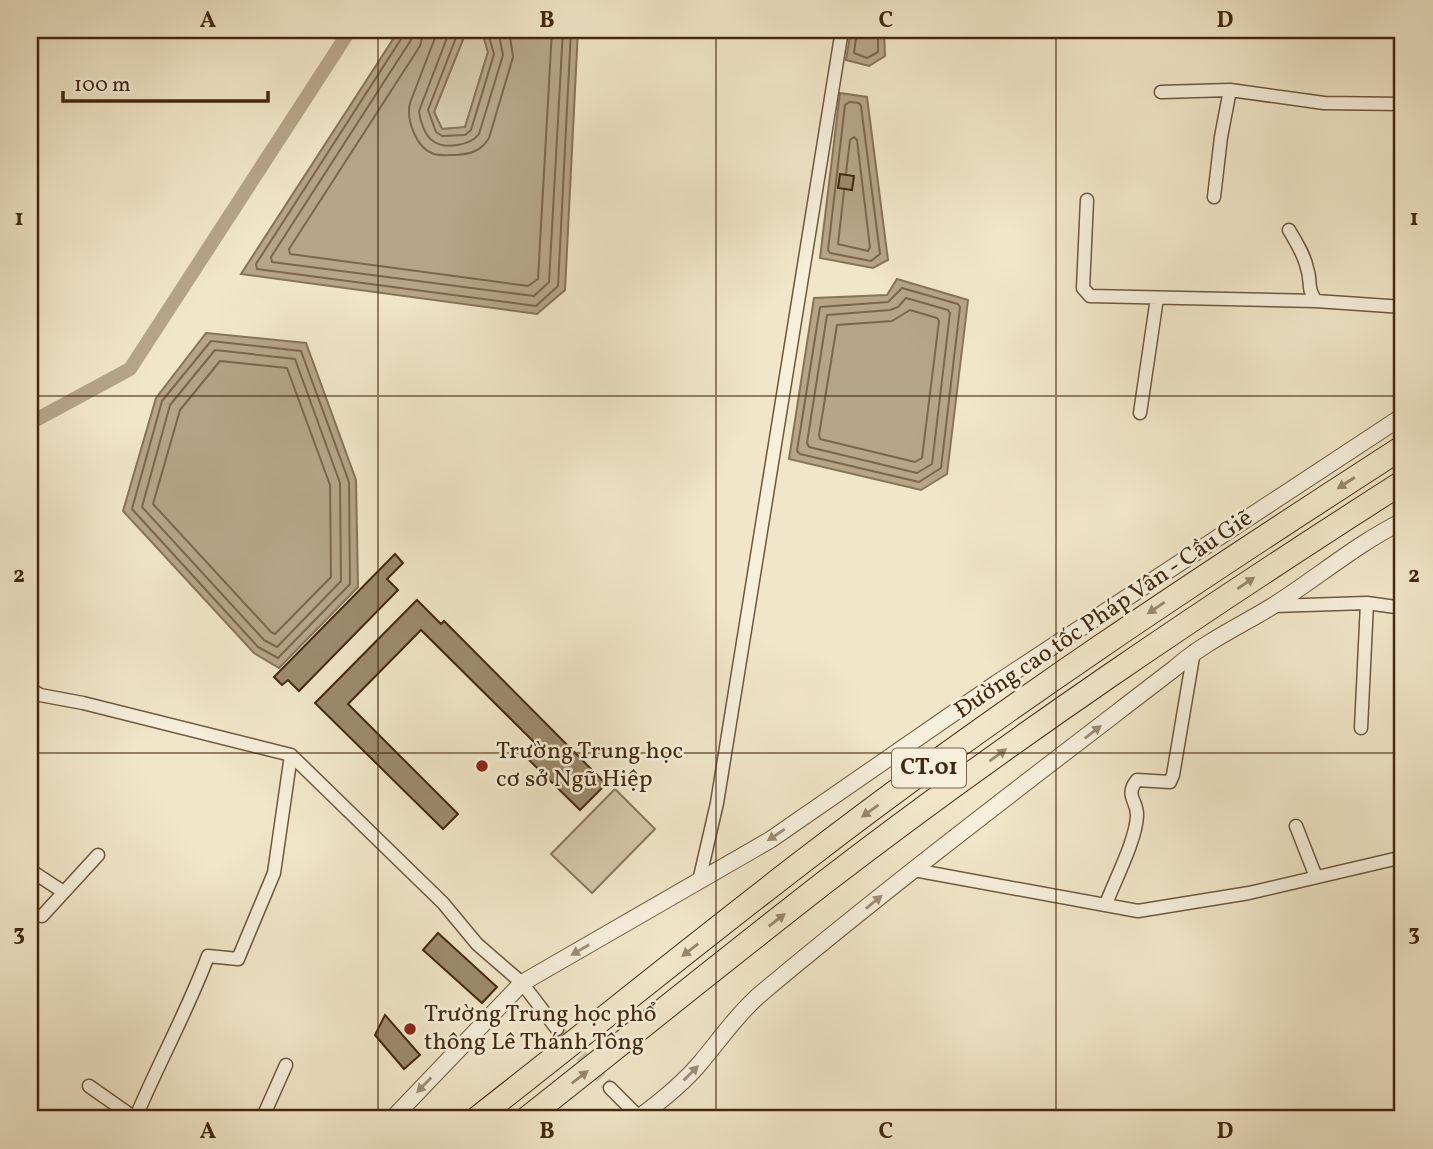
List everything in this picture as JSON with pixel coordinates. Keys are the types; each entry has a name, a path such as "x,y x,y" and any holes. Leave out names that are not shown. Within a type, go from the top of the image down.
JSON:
{"highway":[{"name":"Đường cao tốc Pháp Vân - Cầu Giẽ","path":"476,1119 807,858 1004,713 1128,626 1403,447"},
{"name":"CT.01","path":"526,1119 826,881 1024,736 1261,573 1403,482"}],"street":[{"path":"699,881 717,803 842,30"},
{"path":"1214,197 1230,90"},
{"path":"1161,92 1230,90 1324,103 1403,104"},
{"path":"1087,200 1083,288 1090,296 1316,301 1403,307"},
{"path":"1289,230 1300,247 1308,270 1308,290 1316,301"},
{"path":"1140,413 1157,298"},
{"path":"392,1119 522,983 770,840 997,682 1403,416"},
{"path":"610,1088 639,1119 674,1090 731,1024 762,993 914,870 1194,651 1272,606 1378,533 1403,521"},
{"path":"1272,606 1367,603 1403,608"},
{"path":"1361,728 1367,603"},
{"path":"1106,904 1138,814 1131,795 1133,785 1137,780 1170,782 1173,775 1194,651"},
{"path":"30,689 40,695 291,755 443,903 477,944 522,983 557,1028"},
{"path":"89,1086 135,1119 152,1078 191,1001 208,956 238,960 274,873 291,755"},
{"path":"1296,826 1316,877"},
{"path":"42,916 62,891 98,855"},
{"path":"914,870 1138,911 1249,893 1403,857"},
{"path":"30,870 62,891"},
{"path":"262,1119 286,1065"}],"shaded area":[{"path":"483,35 488,52 465,128 442,129 434,112 464,37"},
{"path":"615,789 655,829 592,893 551,854"}],"water":[{"path":"399,30 578,30 565,290 537,314 241,274","holes":["483,35 488,52 465,127 442,129 434,112 464,37"]},
{"path":"851,30 884,30 885,56 869,66 846,60"},
{"path":"840,93 867,97 888,260 873,268 820,258"},
{"path":"897,279 968,300 947,474 921,490 789,459 814,298 887,295"},
{"path":"206,333 306,343 356,480 358,587 279,668 254,653 123,511 156,398"}],"building":[{"path":"840,174 854,176 852,190 838,188"},
{"path":"395,554 403,563 387,579 398,590 299,691 288,680 282,685 274,677"},
{"path":"417,600 441,624 444,621 606,784 580,810 525,756 536,744 421,630 348,704 458,814 443,829 315,703"},
{"path":"438,933 497,987 482,1003 423,950"},
{"path":"385,1015 420,1055 404,1069 375,1035"}],"waterway":[{"path":"30,423 130,369 350,30"}],"tunnel":[{"path":"557,1029 610,1088"}],"place":[{"name":"Trường Trung học cơ sở Ngũ Hiệp","path":"482,766"},
{"name":"Trường Trung học phổ thông Lê Thánh Tông","path":"410,1029"}]}
